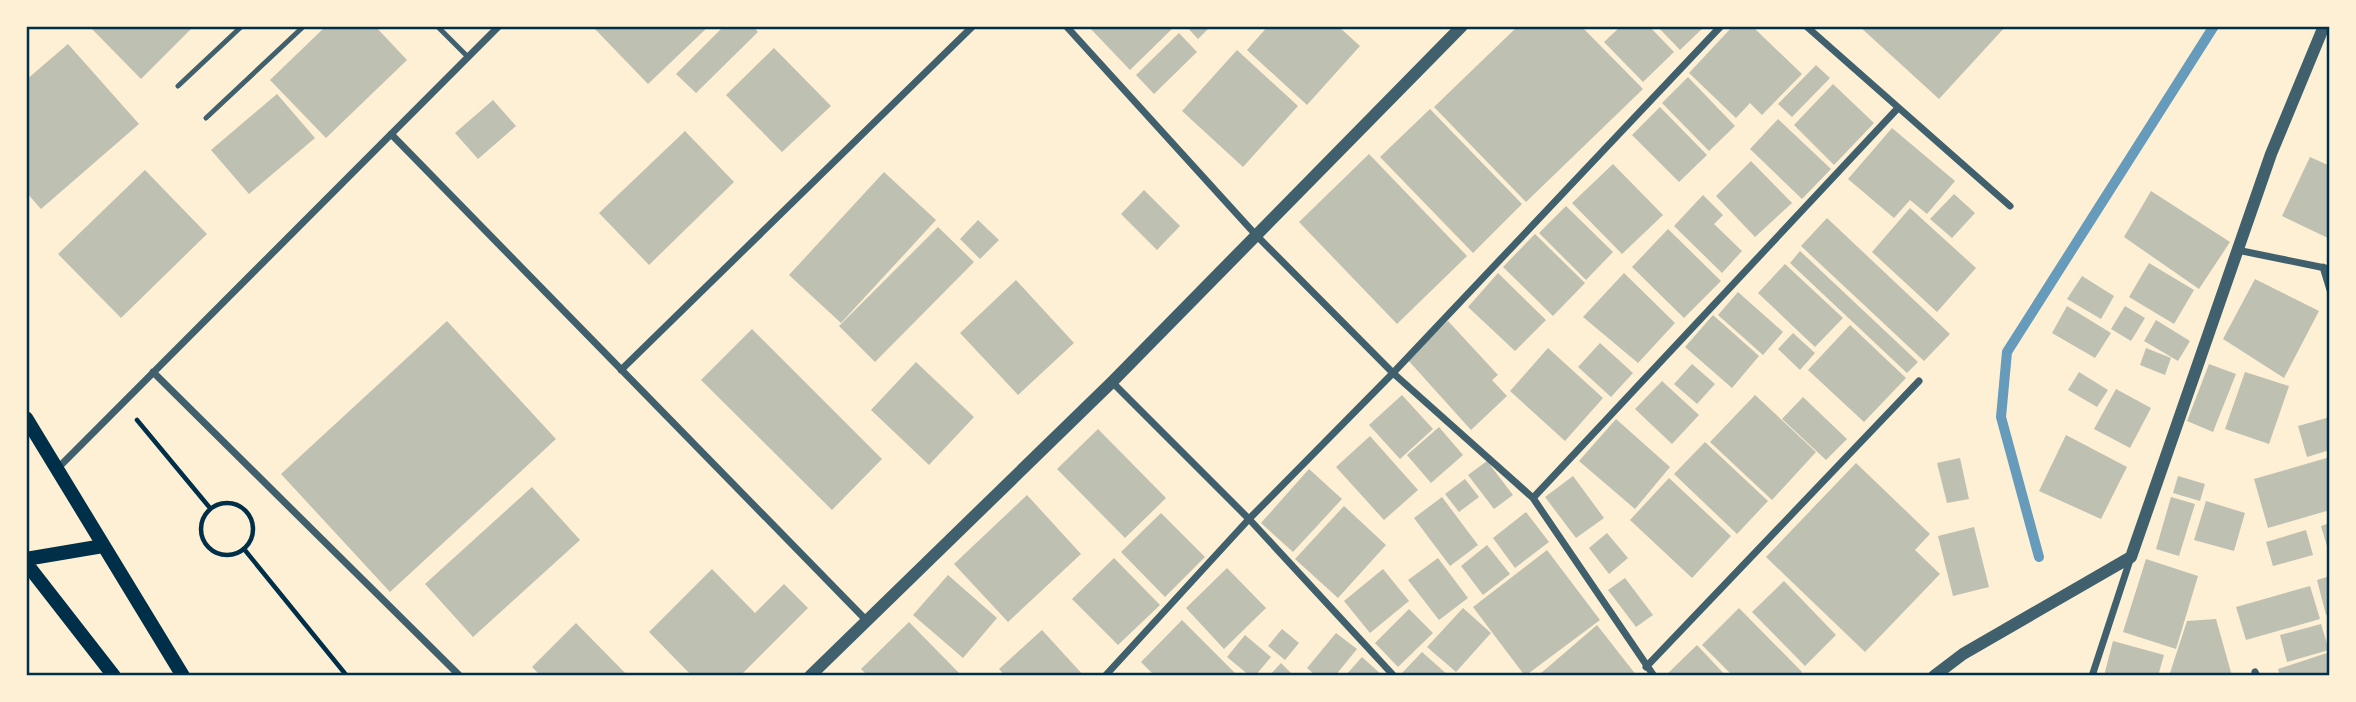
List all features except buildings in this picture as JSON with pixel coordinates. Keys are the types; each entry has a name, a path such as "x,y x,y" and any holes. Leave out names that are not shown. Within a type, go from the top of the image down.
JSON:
{"main road":[{"path":"26,418 183,676"},
{"path":"103,547 26,561 114,676"}],"street":[{"path":"57,470 499,26"},
{"path":"621,370 973,26"},
{"path":"1066,26 1255,234 1393,373 1532,498 1654,676"},
{"path":"810,676 1112,382 1462,26"},
{"path":"1105,676 1249,519 1393,373 1721,26"},
{"path":"1806,26 2010,206"},
{"path":"2091,676 2236,250 2271,154 2323,26"},
{"path":"1532,498 1898,108"},
{"path":"391,135 866,620"},
{"path":"2236,250 2326,268 2330,290"},
{"path":"153,372 460,676"},
{"path":"1646,667 1919,381"},
{"path":"1112,382 1249,519 1394,676"},
{"path":"1934,676 1963,654 2131,557"}],"lane":[{"path":"178,86 242,26"},
{"path":"206,118 304,26"},
{"path":"437,26 468,57"}],"path":[{"path":"122,403 210,508"},
{"path":"220,503 232,503 251,517 251,540 244,549 233,554 210,549 203,540 201,529 203,517 210,508 220,503"},
{"path":"244,549 347,676"}],"waterway":[{"path":"2039,557 2001,417 2007,352 2214,26"}]}
